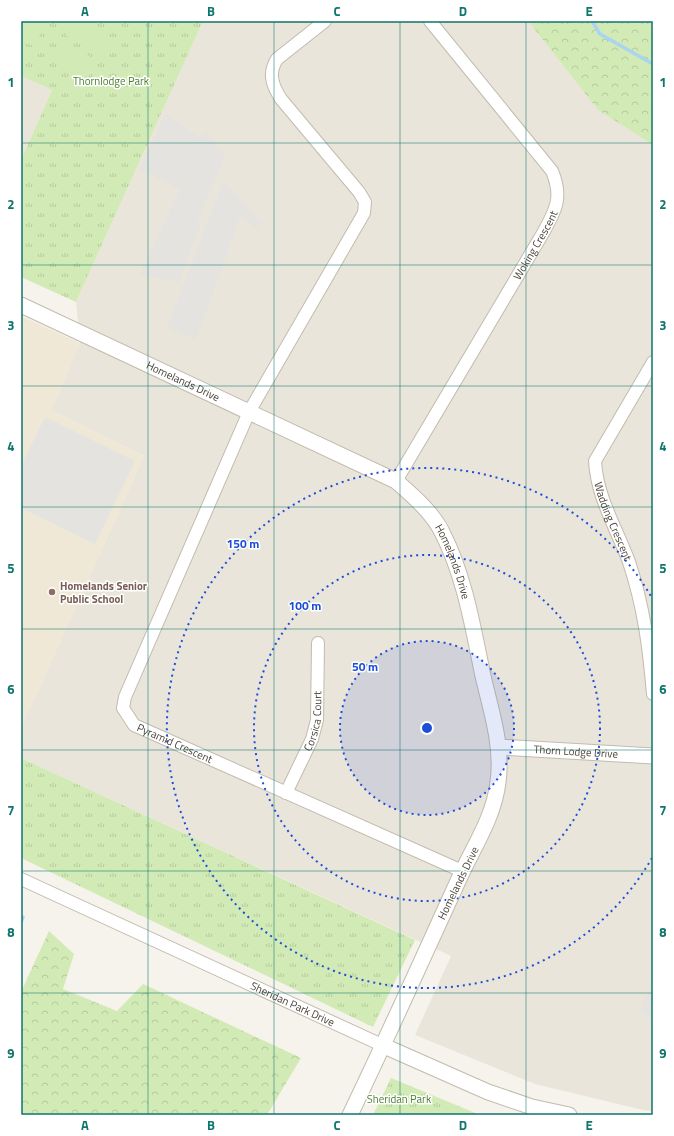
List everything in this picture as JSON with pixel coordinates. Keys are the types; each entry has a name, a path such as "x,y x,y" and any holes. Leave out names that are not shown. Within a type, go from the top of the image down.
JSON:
{"street":[{"path":"249,412 364,213 365,202 360,192 281,99 272,85 272,67 277,59 325,21"},
{"name":"Woking Crescent","path":"396,481 556,211 558,198 556,181 552,171 430,21"},
{"name":"Homelands Drive","path":"21,305 396,481 424,506 442,531 457,565 499,747 498,783 487,824 462,871 384,1046 350,1115"},
{"name":"Wadding Crescent","path":"653,362 595,461 600,494 649,612 649,641 653,694"},
{"name":"Pyramid Crescent","path":"249,412 124,697 124,708 134,725 462,871"},
{"name":"Corsica Court","path":"286,793 312,739 317,720 318,643"},
{"name":"Thorn Lodge Drive","path":"499,747 653,756"},
{"name":"Sheridan Park Drive","path":"21,879 384,1046 488,1092 532,1107 568,1115"}],"shaded area":[{"path":"203,21 528,21 598,110 653,145 653,1111 643,1110 535,1084 415,1035 451,956 21,758 21,728 144,456 51,410 80,343 76,302"},
{"path":"21,76 52,90 21,160"},
{"path":"165,114 201,139 205,132 225,156 199,217 200,226 179,282 140,275 180,189 140,169"},
{"path":"223,181 262,222 254,229 241,215 196,340 167,327"},
{"name":"Homelands Senior Public School","path":"21,316 80,343 51,410 144,456 21,728"},
{"path":"45,417 135,461 95,544 21,508 21,466"},
{"path":"653,983 653,1019 639,1012"}],"green space":[{"name":"Thornlodge Park","path":"21,21 203,21 76,302 21,277 21,160 52,90 21,76"},
{"path":"21,21 27,21 43,30 33,46 21,40"},
{"path":"73,21 79,21 110,39 101,55 65,35"},
{"path":"528,21 653,21 653,145 598,110"},
{"path":"62,41 98,61 88,77 53,57"},
{"path":"21,758 415,940 373,1027 21,858"},
{"path":"49,931 74,954 63,989 117,1011 143,984 301,1058 267,1115 21,1115 21,992"},
{"name":"Sheridan Park","path":"391,1078 480,1115 373,1115"},
{"path":"401,1105 442,1114 444,1115 400,1115"}],"waterway":[{"path":"592,21 600,34 653,64"},
{"path":"21,922 23,917"}],"place":[{"name":"Homelands Senior Public School","path":"52,592"}]}
